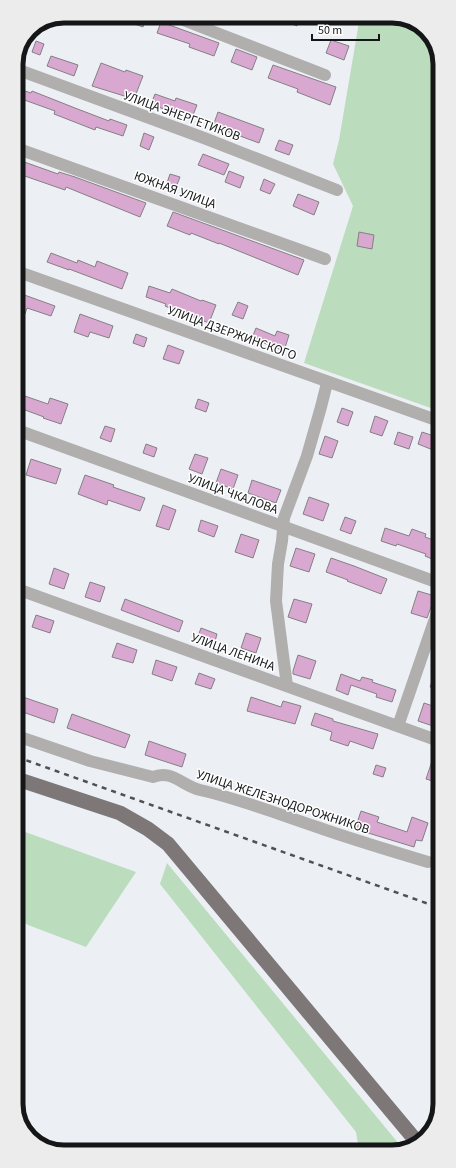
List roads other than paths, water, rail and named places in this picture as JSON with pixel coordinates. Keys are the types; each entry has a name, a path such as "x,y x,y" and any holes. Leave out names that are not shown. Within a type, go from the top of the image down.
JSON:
{"main road":[{"path":"23,781 120,813 148,829 168,844 414,1139"}],"street":[{"path":"191,23 325,75"},
{"name":"УЛИЦА ЭНЕРГЕТИКОВ","path":"23,72 337,190"},
{"name":"ЮЖНАЯ УЛИЦА","path":"23,151 325,259"},
{"name":"УЛИЦА ДЗЕРЖИНСКОГО","path":"23,273 433,419"},
{"path":"287,686 276,601 278,564 284,518 316,427 326,387 326,381"},
{"name":"УЛИЦА ЧКАЛОВА","path":"23,432 433,581"},
{"name":"УЛИЦА ЛЕНИНА","path":"23,591 433,739"},
{"path":"398,726 433,624"},
{"name":"УЛИЦА ЖЕЛЕЗНОДОРОЖНИКОВ","path":"23,738 90,761 152,777 160,774 172,777 193,788 224,796 428,862"}],"railway":[{"path":"23,759 433,906"}]}
